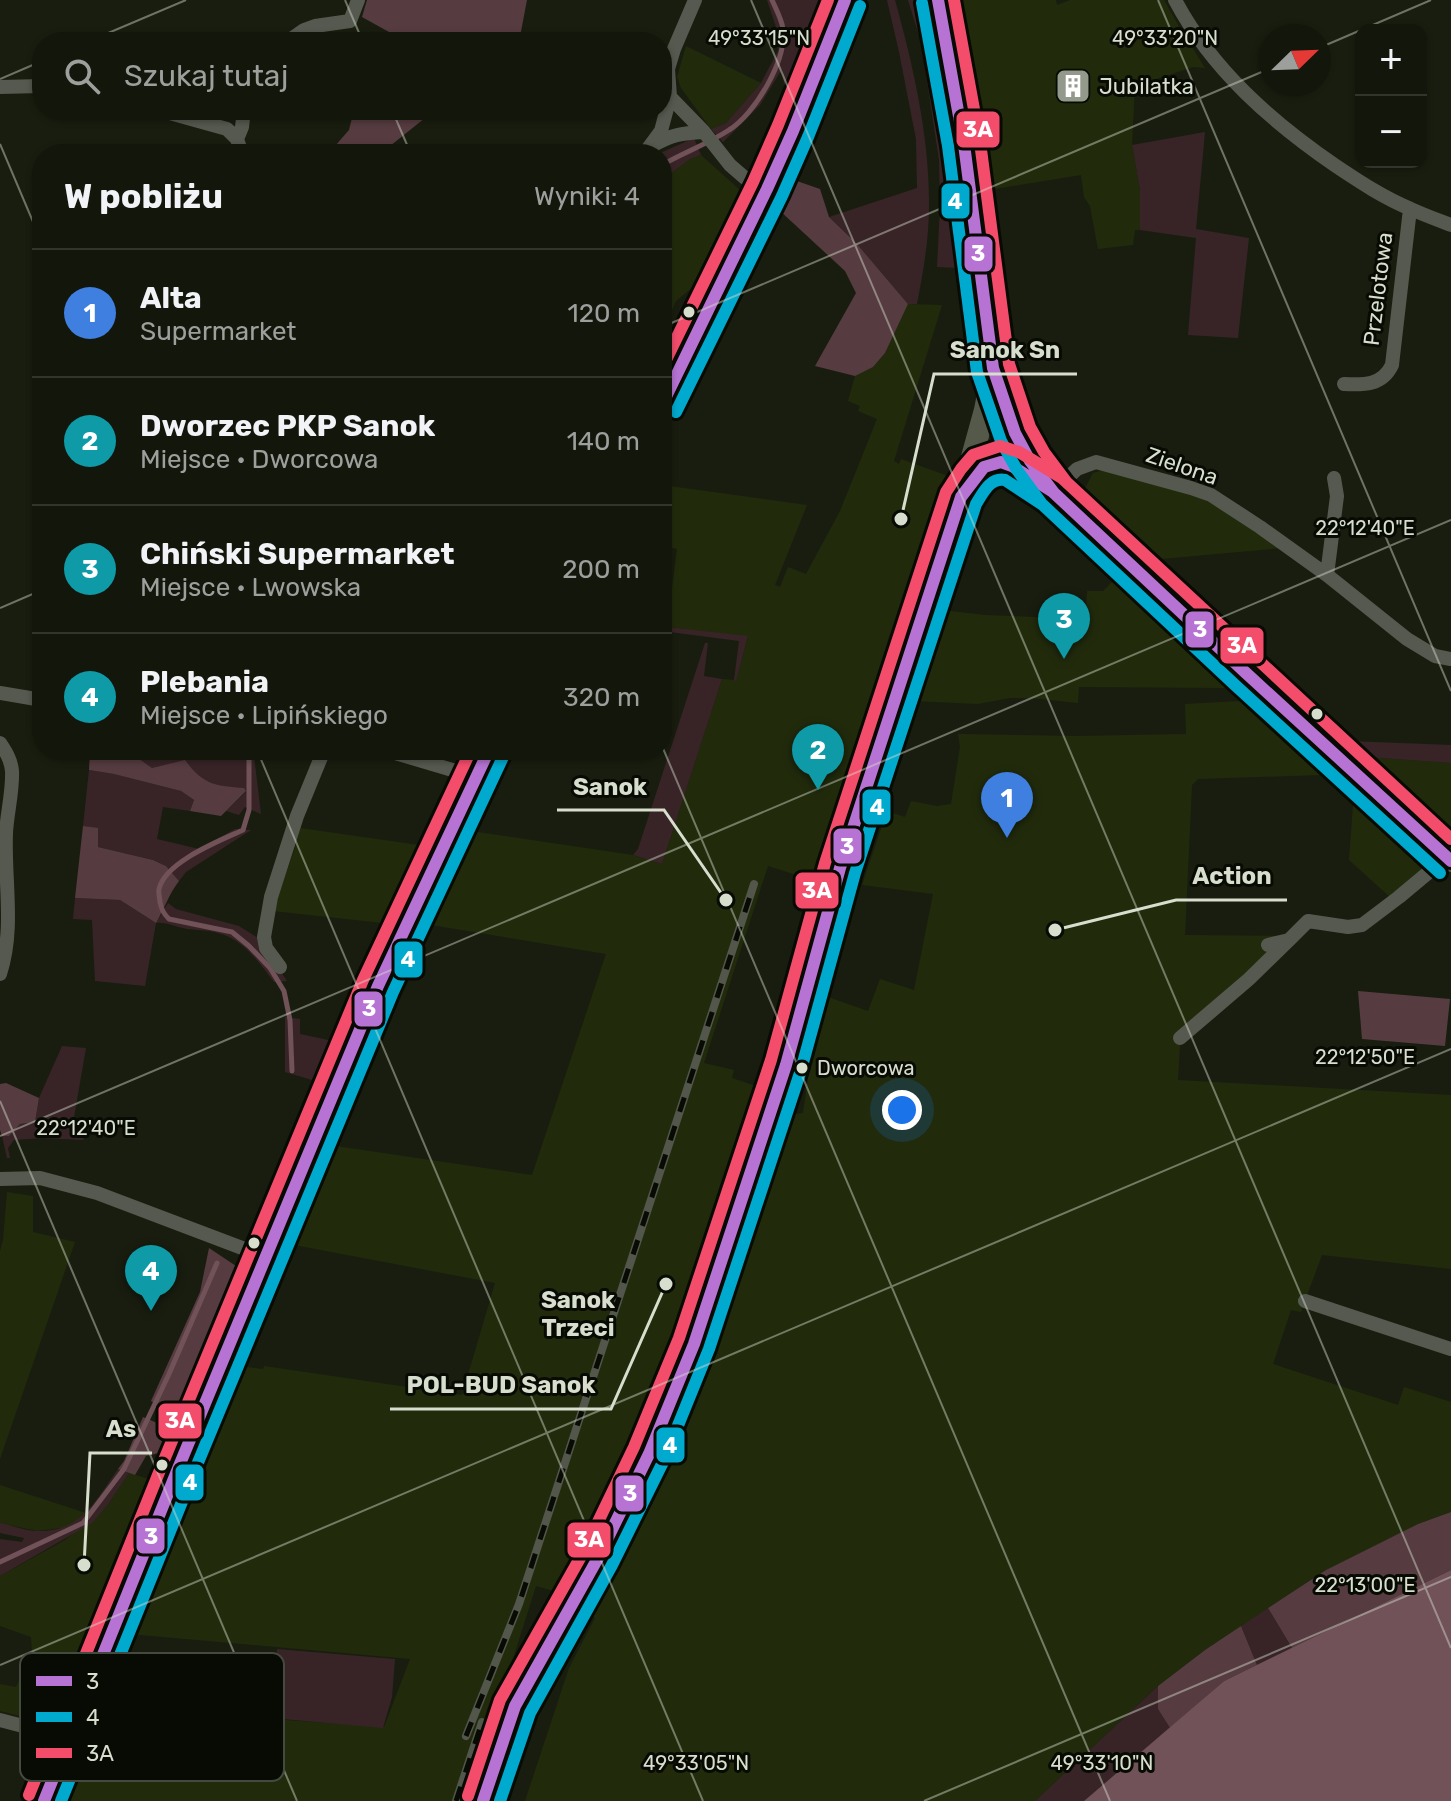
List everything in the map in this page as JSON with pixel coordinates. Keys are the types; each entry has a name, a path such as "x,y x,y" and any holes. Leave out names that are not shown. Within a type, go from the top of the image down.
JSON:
{"main road":[{"path":"672,384 767,189 845,0"},
{"path":"938,0 964,144 993,368 1015,433 1030,461 1053,492 1449,859"},
{"path":"483,1801 515,1706 598,1558 649,1454 694,1344 781,1079 840,868 961,497 993,368"},
{"path":"961,497 984,467 1001,462 1053,492"},
{"path":"103,1653 378,986 484,760"},
{"path":"44,1801 52,1781"}],"street":[{"path":"301,32 315,26 350,21 358,0"},
{"path":"672,56 695,0"},
{"path":"1175,0 1208,53 1256,104 1285,129 1363,184 1410,209 1451,225"},
{"path":"0,87 32,86"},
{"path":"672,99 745,178 767,189"},
{"path":"195,120 227,129 239,144"},
{"path":"237,139 243,120"},
{"path":"652,144 664,120"},
{"path":"658,144 681,133 704,132"},
{"name":"Przelotowa","path":"1344,384 1367,386 1388,373 1392,365 1410,209"},
{"name":"Zielona","path":"1053,492 1077,469 1096,462 1211,495 1327,575 1407,639 1435,656 1451,659"},
{"path":"1327,575 1337,496 1334,478"},
{"path":"0,693 32,698"},
{"path":"0,743 8,757 12,775 6,835 8,918 5,958 0,974"},
{"path":"280,967 266,948 264,937 271,897 297,816 320,760"},
{"path":"419,760 476,777"},
{"path":"1180,1038 1249,979 1308,921 1348,927 1362,925 1449,859"},
{"path":"1268,945 1289,940"},
{"path":"0,1179 40,1178 97,1193 266,1257"},
{"path":"1305,1301 1451,1349"},
{"path":"0,1720 20,1725"}],"shaded area":[{"path":"367,0 527,0 521,32 389,32 362,17"},
{"path":"767,0 820,0 803,44 802,63 786,99 782,69 760,105 723,142 711,129 726,123 761,83 778,51 779,36"},
{"path":"887,0 895,0 902,25 927,155 928,231 917,304 908,304 857,244 829,217 917,188 916,139"},
{"path":"908,0 917,0 926,39 955,224 958,268 937,267 939,160 921,42"},
{"path":"960,0 1056,0 1057,5 1070,0 1164,0 1205,68 1193,67 1135,86 1132,145 1140,190 1140,230 1135,230 1133,245 1098,249 1081,175 994,189"},
{"path":"686,46 761,83 726,123 711,129 681,88 677,77"},
{"path":"352,120 422,120 392,144 337,144 349,130"},
{"path":"1205,132 1196,229 1249,238 1238,338 1188,335 1196,238 1140,230 1140,190 1132,145"},
{"path":"694,138 701,155 672,172 672,148"},
{"path":"701,155 741,191 693,287 676,301 672,310 672,172"},
{"path":"794,180 820,189 829,217 857,244 908,304 885,353 873,367 855,376 815,366 856,293 845,271 779,210"},
{"path":"908,304 942,305 894,461 899,464 901,459 948,476 808,888 801,886 803,877 768,866 704,1063 734,1070 732,1078 759,1087 675,1348 628,1463 565,1594 536,1586 468,1801 63,1801 71,1781 284,1781 284,1720 384,1727 410,1659 129,1634 239,1366 263,1369 264,1366 462,1395 495,1283 289,1244 329,1145 532,1175 606,954 425,924 471,831 633,855 662,864 722,679 736,680 748,637 672,627 672,588 677,549 672,548 672,486 807,505 775,585 780,587 788,567 806,574 840,511 877,419 858,411 860,406 848,401 855,376 873,367 885,353"},
{"path":"1107,469 1208,498 1282,548 1150,560 1082,494 1093,473"},
{"path":"1112,582 1226,688 1079,687 1078,703 1032,698 1010,698 978,704 913,701 942,610 1085,619 1087,591 1103,591"},
{"path":"672,627 748,636 736,681 739,641 672,632"},
{"path":"705,643 708,643 704,676 722,679 662,864 633,855 638,849 667,760 672,760 672,744"},
{"path":"1240,701 1320,775 1198,779 1192,785 1185,935 1288,936 1181,1029 1178,1080 1451,1095 1451,1269 1322,1255 1301,1312 1291,1310 1273,1364 1398,1405 1404,1387 1451,1402 1451,1512 1418,1524 1326,1570 1205,1650 1158,1686 1035,1801 525,1801 569,1668 595,1618 589,1612 634,1530 677,1440 722,1323 789,1115 803,1113 822,995 868,1011 880,979 914,990 933,894 862,885 887,811 905,817 911,801 937,806 951,804 960,747 958,734 1186,734 1185,704"},
{"path":"1348,741 1451,745 1451,763 1366,757"},
{"path":"1366,757 1451,763 1451,835"},
{"path":"90,760 141,760 152,768 185,760 204,779 246,791 221,816 190,811 194,800 181,791 89,770"},
{"path":"141,760 254,760 261,814 245,807 239,815 226,811 246,792 245,789 204,780 185,761 152,768"},
{"path":"89,770 181,791 194,800 190,811 163,807 157,839 199,849 235,829 251,830 186,872 179,881 166,866 153,860 98,847 98,829 83,826"},
{"path":"1353,805 1426,870 1391,898 1349,860"},
{"path":"83,826 98,828 98,847 153,860 166,866 179,881 156,923 120,900 75,898"},
{"path":"300,828 419,845 383,923 273,911"},
{"path":"75,898 120,900 156,923 145,986 95,981 92,920 73,919"},
{"path":"168,903 176,909 239,926 258,938 287,981 274,982 250,953 227,936 156,923"},
{"path":"1358,991 1450,999 1445,1046 1362,1039"},
{"path":"285,1017 300,1019 300,1034 333,1041 312,1080 285,1072"},
{"path":"62,1046 86,1048 73,1123 84,1140 14,1140 8,1148 10,1158 7,1158 2,1136 9,1135 20,1124 35,1122 39,1098"},
{"path":"6,1083 39,1098 35,1122 20,1124 9,1136 2,1136 0,1084"},
{"path":"7,1192 33,1196 33,1232 75,1242 0,1459 0,1251"},
{"path":"209,1248 236,1266 175,1415 151,1401 200,1292"},
{"path":"143,1417 169,1428 159,1453 146,1456 135,1475 118,1469"},
{"path":"118,1469 129,1473 92,1523 0,1576 0,1539 22,1542 24,1538 0,1533 0,1523 37,1531 65,1526 86,1512"},
{"path":"129,1473 149,1479 83,1653 32,1653 31,1637 0,1626 0,1576 65,1540 109,1503"},
{"path":"0,1485 86,1513 69,1527 37,1531 0,1523"},
{"path":"1451,1512 1451,1570 1292,1648 1268,1608 1326,1570 1418,1524"},
{"path":"1451,1570 1451,1801 1084,1801 1224,1681"},
{"path":"1268,1608 1292,1648 1257,1665 1241,1626"},
{"path":"1241,1626 1257,1665 1224,1681 1170,1728 1158,1709 1158,1686"},
{"path":"277,1649 395,1659 392,1697 383,1728 284,1719 284,1653 277,1653"},
{"path":"20,1678 20,1716 0,1711 0,1684 16,1687"},
{"path":"1158,1686 1158,1709 1170,1728 1084,1801 1035,1801"}],"waterway":[{"path":"672,160 729,130 759,99 775,70 783,42 779,14 772,0"},
{"path":"249,760 249,810 243,830 182,861 163,879 159,894 162,909 169,919 232,932 270,968 284,991 290,1020 292,1071"},
{"path":"0,1562 83,1523 124,1469 217,1263"}],"railway":[{"path":"466,1736 519,1604 754,884"},
{"path":"456,1801 482,1722"}],"transit line":[{"name":"3A","path":"672,348 753,182 828,0"},
{"name":"3","path":"672,384 767,189 845,0"},
{"name":"3","path":"938,0 964,144 993,368 1015,433 1030,461 1055,494"},
{"name":"3A","path":"954,0 980,142 1009,364 1030,427 1068,484"},
{"name":"4","path":"922,3 948,146 977,372 1001,441 1017,470 1042,504"},
{"name":"4","path":"676,412 782,196 860,6"},
{"name":"3A","path":"468,1796 500,1700 584,1551 634,1447 679,1338 771,1060 825,863 946,492 973,455 1000,446 1019,452 1062,478 1451,839"},
{"name":"3","path":"483,1801 515,1706 598,1558 649,1454 694,1344 786,1065 840,868 961,497 984,467 1001,462 1053,492 1451,861"},
{"name":"4","path":"500,1801 530,1713 612,1565 664,1460 709,1349 801,1070 855,873 976,504 988,487 995,481 1005,480 1043,505 1440,873"},
{"name":"3A","path":"86,1653 363,980 466,760"},
{"name":"3","path":"104,1653 378,986 484,760"},
{"name":"4","path":"121,1653 393,992 502,760"},
{"name":"3A","path":"29,1795 35,1781"},
{"name":"3","path":"44,1801 52,1781"},
{"name":"4","path":"61,1801 69,1781"}],"place":[{"name":"Jubilatka","path":"1073,86"},
{"name":"Sanok Sn","path":"901,519"},
{"name":"Chiński Supermarket","path":"1064,659"},
{"name":"Dworzec PKP Sanok","path":"818,790"},
{"name":"Alta","path":"1007,838"},
{"name":"Sanok","path":"726,900"},
{"name":"Action","path":"1055,930"},
{"name":"Dworcowa","path":"802,1068"},
{"name":"POL-BUD Sanok","path":"666,1284"},
{"name":"Plebania","path":"151,1311"},
{"name":"As","path":"84,1565"}],"district":[{"name":"Sanok Trzeci","path":"578,1314"}]}
